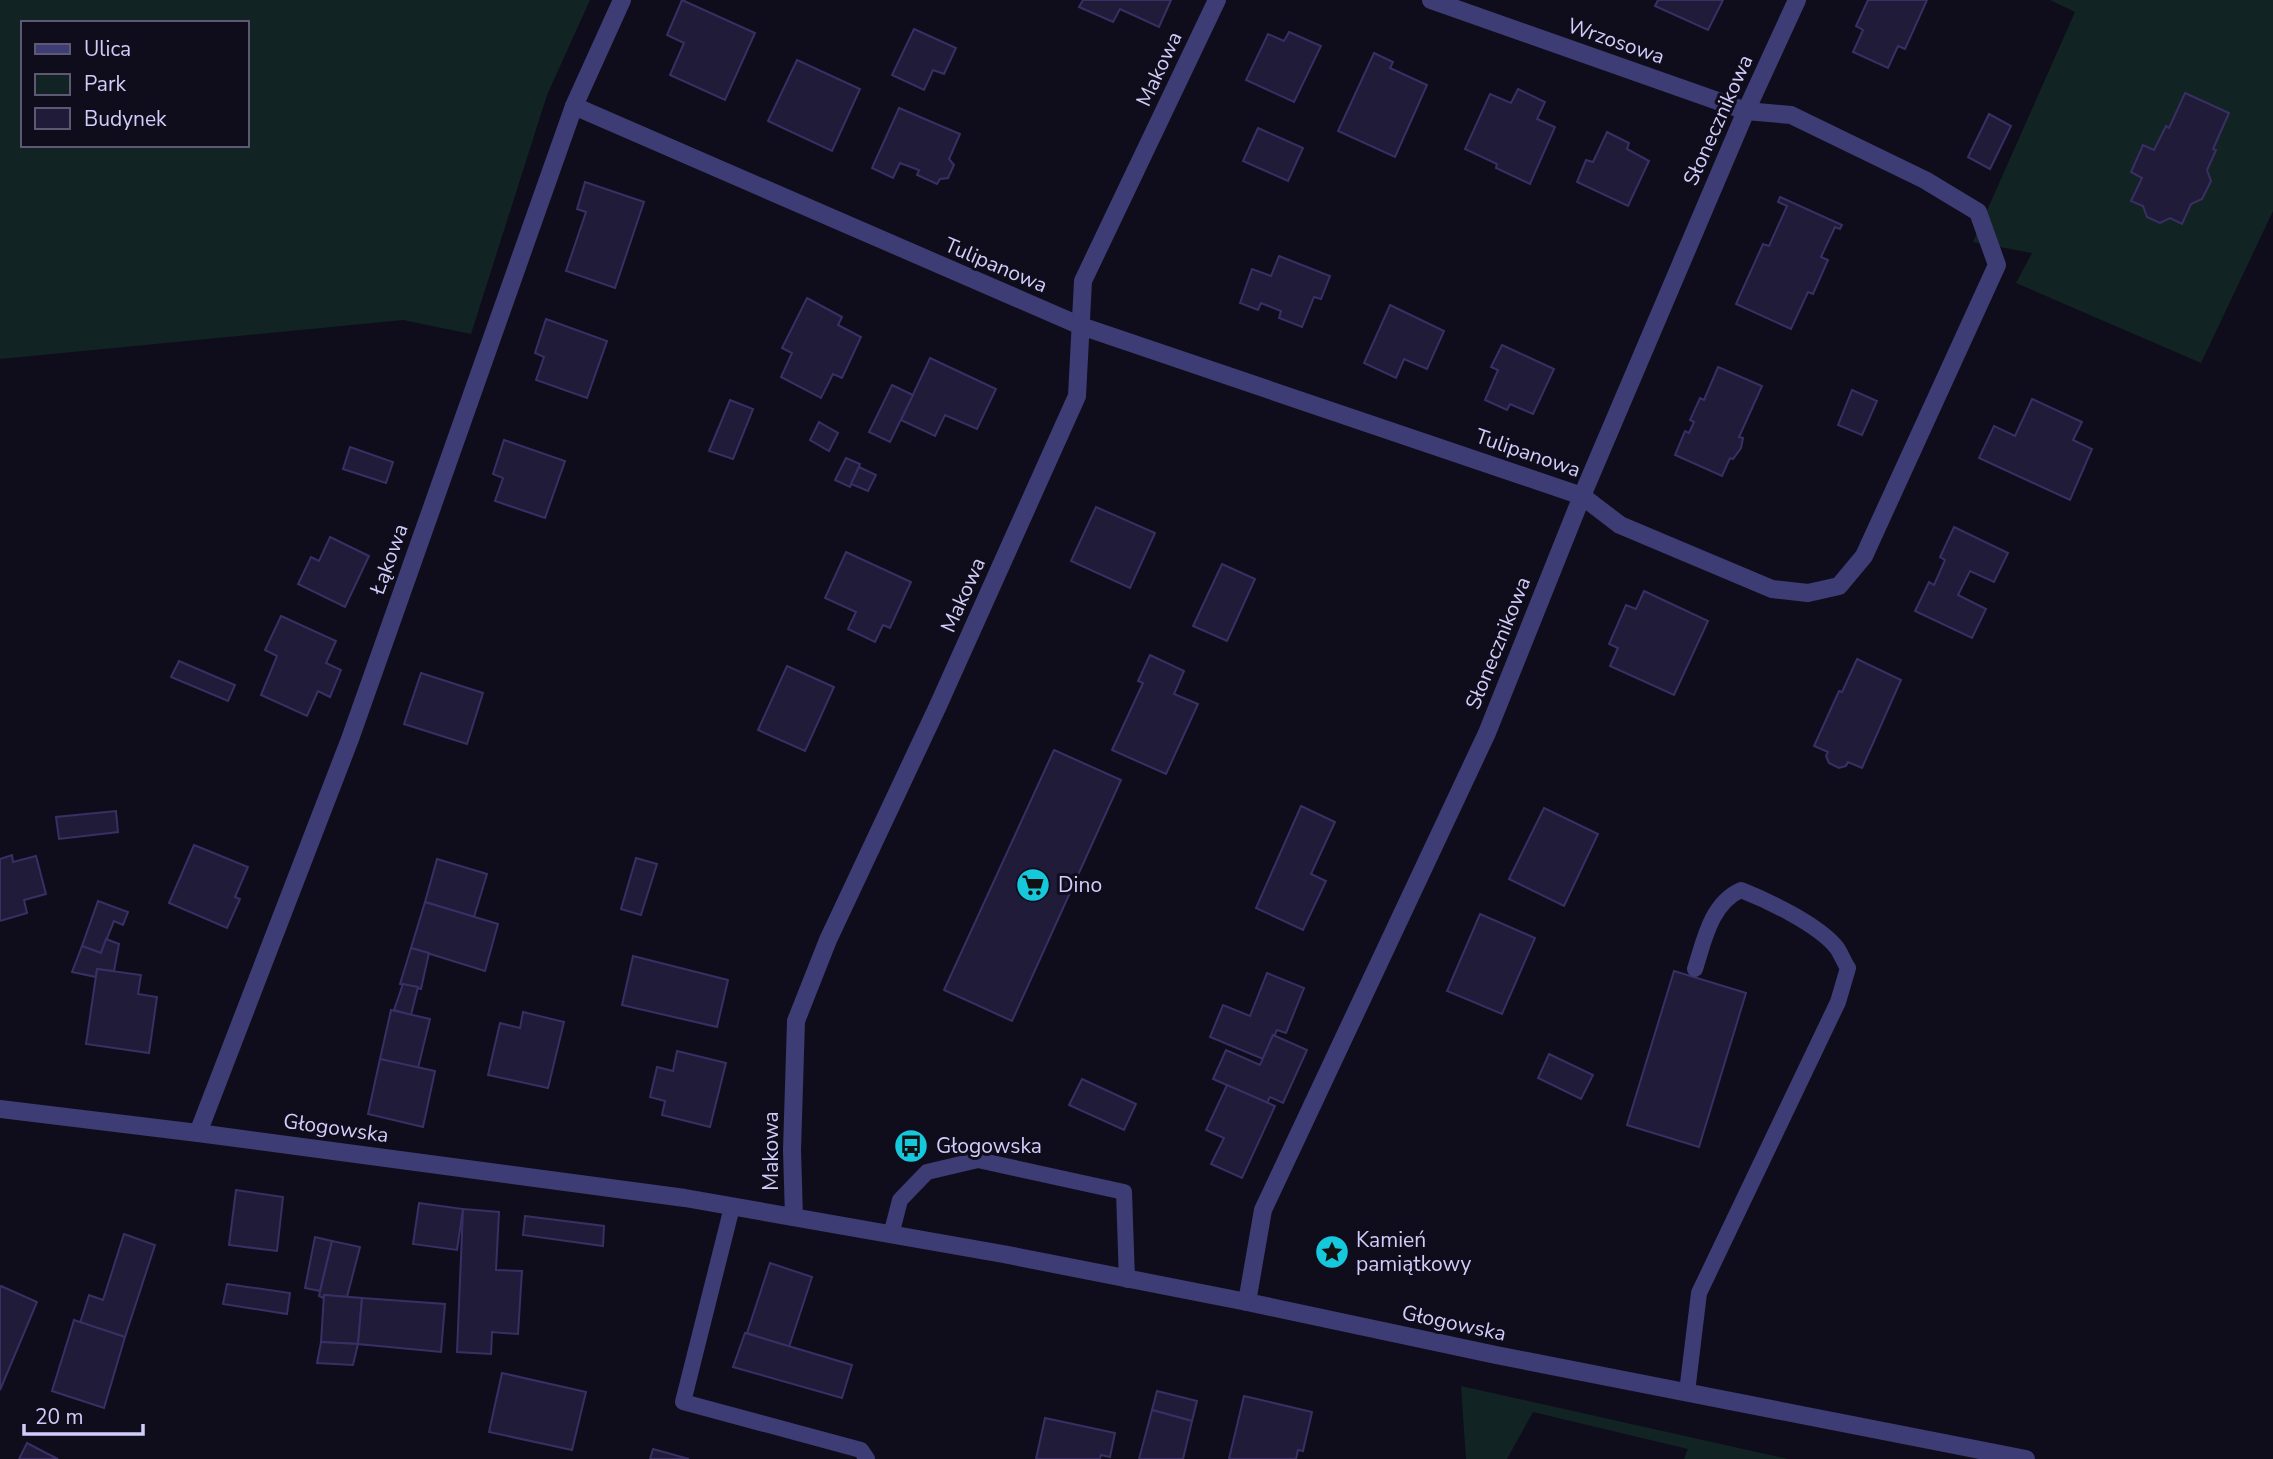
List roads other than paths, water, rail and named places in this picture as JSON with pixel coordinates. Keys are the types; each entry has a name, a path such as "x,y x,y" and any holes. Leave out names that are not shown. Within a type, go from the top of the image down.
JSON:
{"street":[{"name":"Łąkowa","path":"198,1133 350,739 574,106 622,0"},
{"name":"Makowa","path":"794,1217 792,1150 796,1021 828,940 937,708 1077,396 1083,281 1217,0"},
{"name":"Wrzosowa","path":"1431,0 1746,111"},
{"name":"Słonecznikowa","path":"1247,1302 1263,1210 1487,733 1582,496 1746,111 1797,0"},
{"name":"Tulipanowa","path":"574,106 1080,326 1582,496 1620,525 1772,589 1808,593 1839,586 1864,556 1997,265 1978,212 1925,180 1791,115 1746,111"},
{"name":"Głogowska","path":"0,1109 198,1133 732,1206 1003,1254 1496,1355 2026,1459"}],"lane":[{"path":"1687,1392 1699,1293 1838,1002 1848,968 1836,947 1813,928 1765,900 1741,891 1728,895 1708,925 1695,969"},
{"path":"891,1235 900,1200 927,1172 978,1160 1124,1192 1127,1280"},
{"path":"732,1206 683,1402 861,1450 867,1459"}],"place":[{"name":"Dino","path":"1033,885"},
{"name":"Głogowska","path":"911,1146"},
{"name":"Kamień pamiątkowy","path":"1332,1252"}]}
